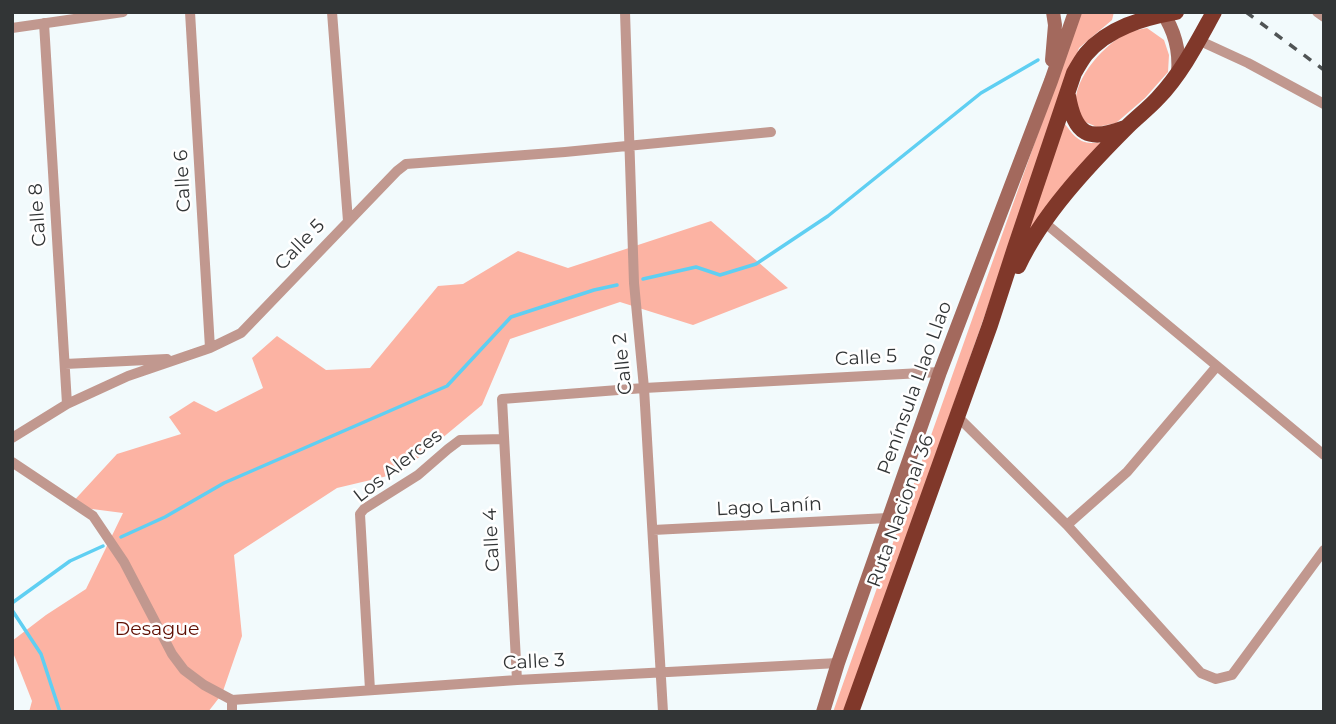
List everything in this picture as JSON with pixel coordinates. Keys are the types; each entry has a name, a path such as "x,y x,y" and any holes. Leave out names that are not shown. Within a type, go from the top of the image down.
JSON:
{"highway":[{"name":"Ruta Nacional 36","path":"990,325 1026,249 1074,183 1160,96 1178,73 1214,12"},
{"name":"Ruta Nacional 36","path":"851,712 990,325 1074,73 1087,53 1115,31 1139,20 1167,13"},
{"path":"1068,94 1075,122 1087,134 1109,134 1128,126"}],"main road":[{"name":"Península Llao Llao","path":"1051,81 1055,25 1053,12"},
{"name":"Península Llao Llao","path":"823,712 940,372 1075,12"},
{"path":"1115,31 1123,21 1125,12"},
{"path":"1167,13 1178,49 1178,73"}],"street":[{"path":"12,28 123,12"},
{"name":"Calle 6","path":"190,12 210,348"},
{"path":"332,12 348,221"},
{"name":"Calle 2","path":"625,12 634,283 653,530 663,712"},
{"path":"1317,12 1324,17"},
{"name":"Calle 8","path":"44,23 67,404"},
{"path":"1198,40 1248,63 1324,104"},
{"name":"Calle 5","path":"12,438 67,404 128,376 210,348 242,333 406,164 771,132"},
{"path":"1045,223 1324,455"},
{"path":"65,364 181,358"},
{"path":"1067,524 1127,472 1216,366"},
{"name":"Calle 5","path":"502,399 643,388 940,372"},
{"name":"Calle 4","path":"502,399 517,680"},
{"path":"957,416 1067,524 1201,673 1216,679 1232,675 1324,550"},
{"name":"Los Alerces","path":"370,690 360,514 418,475 460,440 504,439"},
{"path":"12,462 93,516 124,562 172,654 184,670 204,685 232,700 233,712"},
{"name":"Lago Lanín","path":"653,530 888,519"},
{"name":"Calle 3","path":"232,700 517,680 838,663"}],"green space":[{"path":"1081,12 1114,12 1112,20 1079,48 845,712 833,712"},
{"path":"1147,28 1164,40 1169,55 1168,72 1145,98 1116,123 1097,127 1083,121 1077,108 1076,95 1085,73 1111,44 1130,32"},
{"path":"1065,124 1082,141 1106,142 1022,242"},
{"name":"Desague","path":"711,221 788,288 693,325 620,302 510,339 482,405 400,473 337,488 234,555 242,636 222,694 208,712 29,712 32,701 12,650 12,641 86,589 123,513 69,506 117,454 181,434 169,417 194,401 216,412 263,388 252,358 277,336 326,370 370,368 438,286 463,284 518,251 568,268"}],"waterway":[{"path":"643,279 696,267 720,275 756,264 828,216 981,93 1038,60"},
{"path":"121,537 165,517 224,483 447,386 511,317 617,285"},
{"path":"12,603 70,561 103,546"},
{"path":"12,610 41,654 60,712"}],"railway":[{"path":"1246,12 1324,70"}]}
